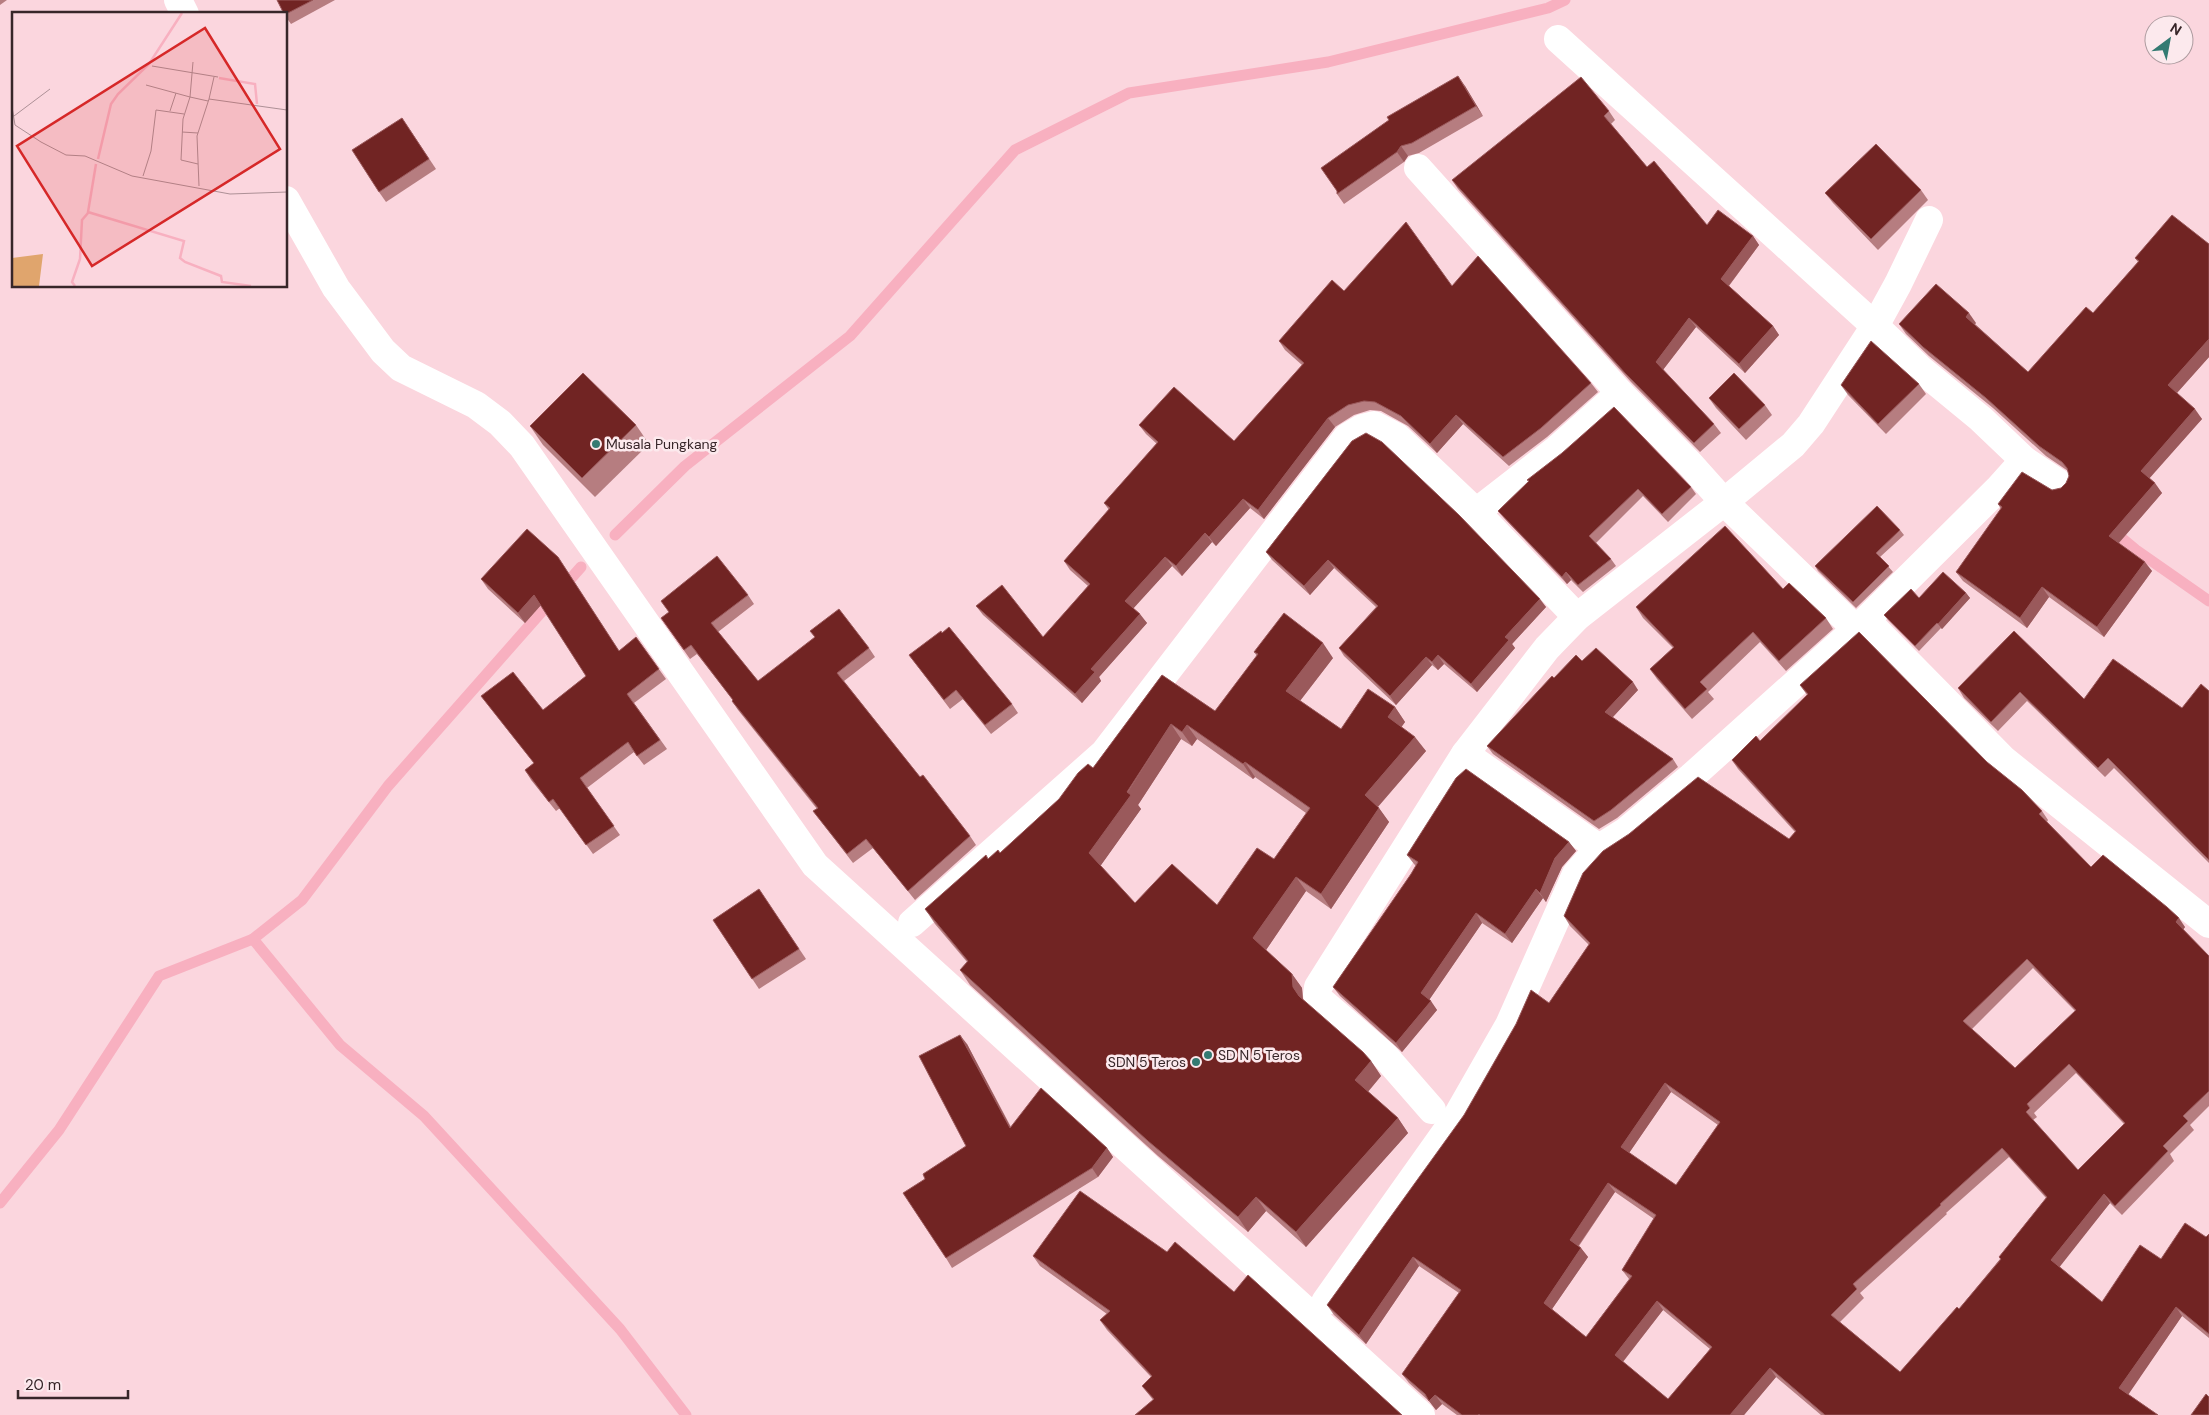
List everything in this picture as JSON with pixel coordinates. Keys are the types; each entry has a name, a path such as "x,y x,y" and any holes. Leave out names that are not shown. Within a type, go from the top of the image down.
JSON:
{"street":[{"path":"178,0 184,12"},
{"path":"1325,1302 1457,1116 1508,1025 1576,874 1599,848 1626,830 1691,777 1860,624 1998,488 2042,471 1919,368 1877,321 1558,39"},
{"path":"1418,168 1620,394 1690,464 1724,502 1860,624 2004,760 2209,924"},
{"path":"288,204 336,288 383,351 401,368 476,405 500,423 522,446 815,864 1421,1415"},
{"path":"1432,1110 1384,1055 1319,998 1317,990 1465,754 1547,648 1577,617 1724,502 1803,436 1877,321 1898,284 1929,220"},
{"path":"1476,512 1557,449 1620,394"},
{"path":"912,923 1104,753 1347,437 1362,428 1374,425 1397,437 1476,512 1577,617"},
{"path":"1465,754 1599,848"}],"building":[{"path":"277,0 313,0 288,13 283,12"},
{"path":"1458,76 1476,106 1412,143 1401,146 1397,152 1337,194 1337,191 1321,168 1389,120 1387,117"},
{"path":"1581,77 1609,111 1604,116 1647,167 1654,161 1707,225 1718,210 1753,236 1721,279 1773,326 1739,364 1689,318 1656,362 1714,424 1694,443 1625,373 1452,180"},
{"path":"402,118 429,159 379,192 352,150"},
{"path":"1876,144 1921,190 1871,239 1825,193"},
{"path":"2172,215 2209,244 2209,339 2168,385 2195,409 2141,471 2155,483 2109,536 2145,562 2097,627 2042,587 2020,618 1956,572 2002,507 1998,504 2022,472 2052,490 2061,488 2066,483 2069,476 2067,468 1923,347 1899,324 1936,284 1969,313 1966,317 2028,372 2086,307 2093,313 2139,261 2135,258"},
{"path":"1406,222 1452,286 1478,256 1591,383 1541,428 1503,457 1456,415 1430,444 1401,416 1375,402 1364,401 1348,405 1328,418 1258,510 1243,499 1209,537 1205,533 1176,566 1165,557 1125,601 1140,614 1091,669 1095,672 1075,694 976,606 1002,585 1043,637 1090,584 1064,561 1110,508 1104,503 1158,442 1139,425 1174,387 1234,441 1304,363 1279,341 1332,280 1344,291"},
{"path":"1871,341 1919,384 1878,424 1841,385"},
{"name":"Musala Pungkang","path":"583,373 636,425 582,478 530,426"},
{"path":"1734,373 1765,405 1739,429 1709,398"},
{"path":"1614,407 1691,487 1662,514 1638,489 1589,536 1611,559 1578,585 1566,572 1562,577 1498,511 1529,481 1527,480 1562,453"},
{"path":"1366,433 1382,442 1459,515 1540,599 1505,637 1509,640 1471,684 1438,655 1432,662 1426,657 1390,696 1339,648 1378,606 1328,560 1304,586 1266,552 1352,441"},
{"path":"1877,506 1900,530 1876,553 1889,566 1853,602 1815,566"},
{"path":"1725,526 1783,589 1789,583 1826,618 1779,661 1753,632 1700,682 1707,689 1685,709 1650,669 1674,647 1636,607"},
{"path":"527,529 558,557 619,651 636,637 659,669 627,694 660,740 637,756 628,742 580,778 614,826 586,845 553,799 549,802 525,770 534,763 481,696 513,672 543,710 586,676 534,595 518,613 481,579"},
{"path":"717,556 748,595 711,623 758,681 815,637 810,631 839,609 869,648 837,673 920,777 923,775 970,836 908,891 866,839 847,854 813,811 818,808 732,701 691,645 684,650 661,618 669,612 661,601"},
{"path":"1943,572 1966,593 1915,646 1884,615 1911,589 1919,598"},
{"path":"1284,613 1323,643 1286,691 1341,729 1368,689 1395,707 1388,717 1415,737 1365,795 1379,808 1321,894 1296,877 1253,938 1292,974 1293,987 1299,996 1371,1061 1355,1080 1398,1118 1296,1232 1256,1197 1238,1217 1148,1141 960,970 968,961 925,909 986,855 988,859 998,850 1000,853 1059,799 1078,773 1088,764 1093,768 1162,675 1215,711 1258,654 1254,652","holes":["1171,724 1182,732 1187,725 1243,764 1245,762 1310,808 1274,859 1257,848 1217,905 1172,864 1135,903 1089,853 1131,795 1127,792"]},
{"path":"949,627 1012,704 985,725 956,690 944,700 909,655"},
{"path":"2014,631 2084,699 2113,659 2182,708 2201,684 2209,691 2209,860 2108,758 2098,768 2020,692 1991,722 1958,688"},
{"path":"1859,632 1987,762 2022,790 2042,811 2039,814 2091,867 2103,855 2179,918 2176,922 2209,956 2209,1091 2183,1116 2188,1121 2163,1146 2168,1151 2115,1206 2104,1194 2051,1260 2102,1302 2140,1245 2161,1259 2185,1223 2206,1237 2209,1234 2209,1334 2176,1307 2119,1388 2158,1415 1825,1415 1770,1368 1730,1415 1462,1415 1435,1395 1429,1401 1425,1394 1402,1374 1461,1290 1413,1257 1359,1335 1327,1305 1464,1115 1516,1024 1531,990 1549,1003 1590,943 1564,916 1583,873 1603,851 1629,834 1698,777 1789,839 1796,831 1732,760 1756,736 1760,741 1808,694 1800,685","holes":["2027,959 2076,1010 2015,1068 1963,1021","2069,1064 2125,1123 2078,1170 2026,1112 2030,1108 2027,1104","1665,1083 1720,1122 1676,1185 1621,1147","2002,1148 2047,1197 1999,1257 2001,1259 1959,1309 1957,1307 1900,1372 1831,1315 1857,1289 1853,1284","1608,1183 1656,1215 1622,1270 1632,1276 1586,1337 1544,1303 1581,1248 1570,1240","1657,1301 1712,1347 1668,1399 1615,1355"]},
{"path":"1596,648 1633,682 1605,712 1673,759 1611,810 1594,821 1487,746 1552,676 1554,678 1576,655 1582,661"},
{"path":"1466,769 1569,842 1555,858 1540,893 1536,889 1505,934 1476,913 1421,993 1431,1001 1396,1043 1333,987 1411,874 1418,862 1407,855 1456,778"},
{"path":"759,889 799,949 752,979 713,920"},
{"path":"960,1035 1010,1128 1041,1088 1107,1148 1092,1168 946,1258 903,1193 925,1179 923,1174 966,1146 919,1056"},
{"path":"1080,1191 1167,1252 1175,1242 1234,1292 1248,1275 1402,1415 1135,1415 1154,1399 1142,1386 1152,1376 1100,1320 1110,1311 1033,1256"},
{"path":"2206,1394 2209,1397 2209,1415 2191,1415"}],"waterway":[{"path":"615,535 685,466 850,336 1015,150 1129,93 1328,62 1548,8 1565,0"},
{"path":"2112,530 2136,550 2209,601"},
{"path":"581,567 388,786 302,900 253,939 340,1045 424,1116 620,1329 686,1415"},
{"path":"0,1203 59,1130 159,976 253,939"}],"place":[{"name":"Musala Pungkang","path":"596,444"},
{"name":"SD N 5 Teros","path":"1208,1055"},
{"name":"SDN 5 Teros","path":"1196,1062"}]}
